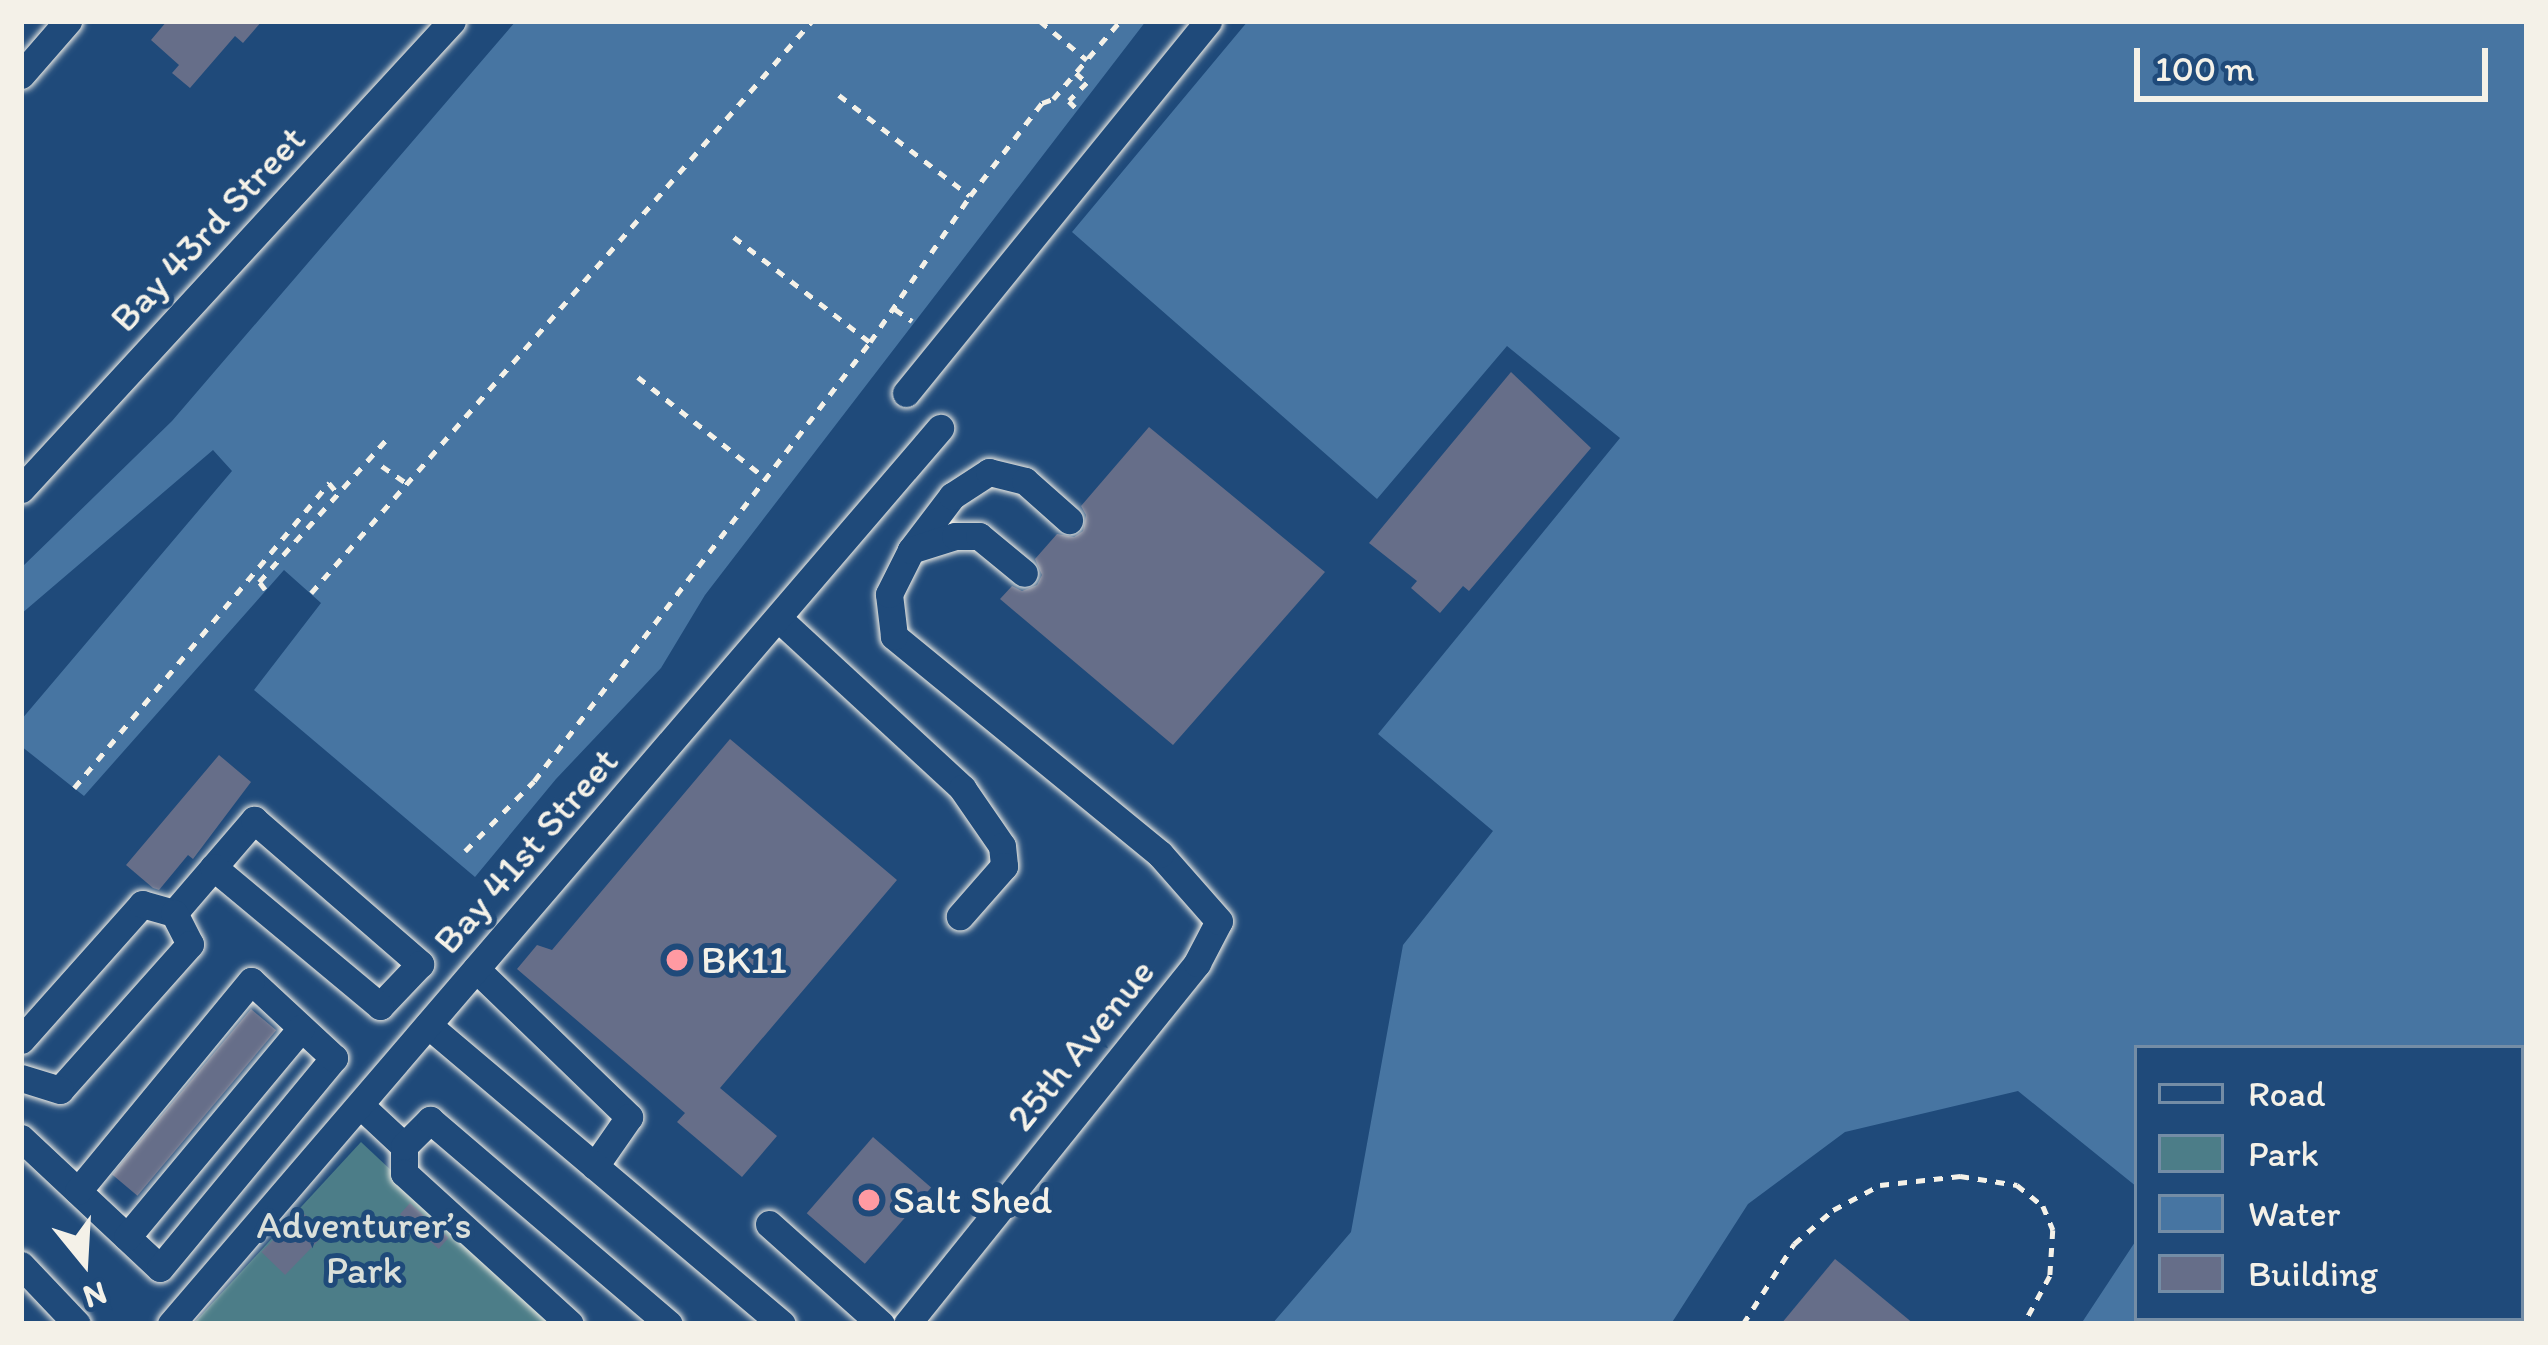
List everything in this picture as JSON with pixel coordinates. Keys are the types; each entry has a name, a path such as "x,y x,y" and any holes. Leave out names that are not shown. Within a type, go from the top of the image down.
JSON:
{"street":[{"path":"21,75 68,21"},
{"name":"Bay 43rd Street","path":"21,489 452,21"},
{"path":"906,393 1208,21"},
{"name":"Bay 41st Street","path":"171,1324 940,428"},
{"path":"911,550 952,496 989,472 1025,481 1070,520"},
{"path":"911,550 955,536 979,536 1024,573"},
{"name":"25th Avenue","path":"907,1324 1197,963 1219,921 1160,854 893,636 889,594 911,550"},
{"path":"778,617 962,788 1002,846 1004,866 960,916"},
{"path":"174,913 213,867 254,820 420,964 380,1006 213,867"},
{"path":"21,1040 142,904 174,913 190,944 60,1090 21,1078"},
{"path":"476,969 629,1117 596,1166"},
{"path":"21,1138 160,1268 334,1058 250,981 78,1191"},
{"path":"428,1025 782,1324"},
{"path":"127,1237 301,1028"},
{"path":"360,1105 404,1146"},
{"path":"570,1324 404,1173 404,1146 430,1120 669,1324"},
{"path":"769,1225 881,1324"},
{"path":"21,1265 77,1324"}],"path":[{"path":"311,593 812,21"},
{"path":"1040,21 1088,60"},
{"path":"465,851 534,781 763,476 870,343 970,196 1042,104 1120,21"},
{"path":"1076,73 1087,83 1069,101 1077,109"},
{"path":"839,95 970,196"},
{"path":"734,237 870,343"},
{"path":"895,309 912,321"},
{"path":"638,377 763,476"},
{"path":"265,590 259,582 386,440"},
{"path":"382,466 409,485"},
{"path":"74,788 329,483 340,495"},
{"path":"1743,1324 1794,1244 1833,1210 1880,1185 1960,1176 2017,1185 2048,1218 2056,1253 2050,1276 2024,1324"}],"green space":[{"name":"Adventurer’s Park","path":"361,1142 555,1324 193,1324"}],"water":[{"path":"516,21 1146,21 705,595 661,668 556,779 475,877 254,690 321,603 284,570 84,796 21,746 21,720 232,471 213,450 21,614 21,568 172,421"},
{"path":"1248,21 2527,21 2527,1324 2081,1324 2134,1244 2134,1321 2524,1321 2524,1045 2134,1045 2134,1185 2018,1091 1845,1132 1748,1204 1671,1324 1272,1324 1351,1232 1403,945 1493,831 1378,734 1620,438 1507,346 1377,499 1072,232"}],"building":[{"path":"167,21 262,21 243,43 235,36 190,88 172,73 179,65 151,40"},
{"path":"1511,372 1591,448 1469,591 1463,586 1440,613 1411,588 1417,581 1369,543"},
{"path":"1149,427 1325,572 1173,745 1000,599 1012,586 1022,591 1037,585 1042,575 1035,559 1057,534 1074,537 1083,531 1086,515 1081,506"},
{"name":"BK11","path":"730,739 897,880 720,1088 777,1136 742,1177 677,1122 685,1113 517,969 537,945 552,950"},
{"path":"219,755 251,782 193,859 188,855 159,890 153,888 126,865"},
{"path":"251,1009 276,1030 137,1196 112,1174"},
{"name":"Salt Shed","path":"873,1137 931,1188 865,1264 807,1213"},
{"path":"410,1203 449,1238 439,1249 400,1214"},
{"path":"301,1211 325,1234 285,1275 261,1252"},
{"path":"1835,1259 1845,1267 1914,1324 1781,1324"}],"place":[{"name":"BK11","path":"677,960"},
{"name":"Salt Shed","path":"869,1200"}]}
